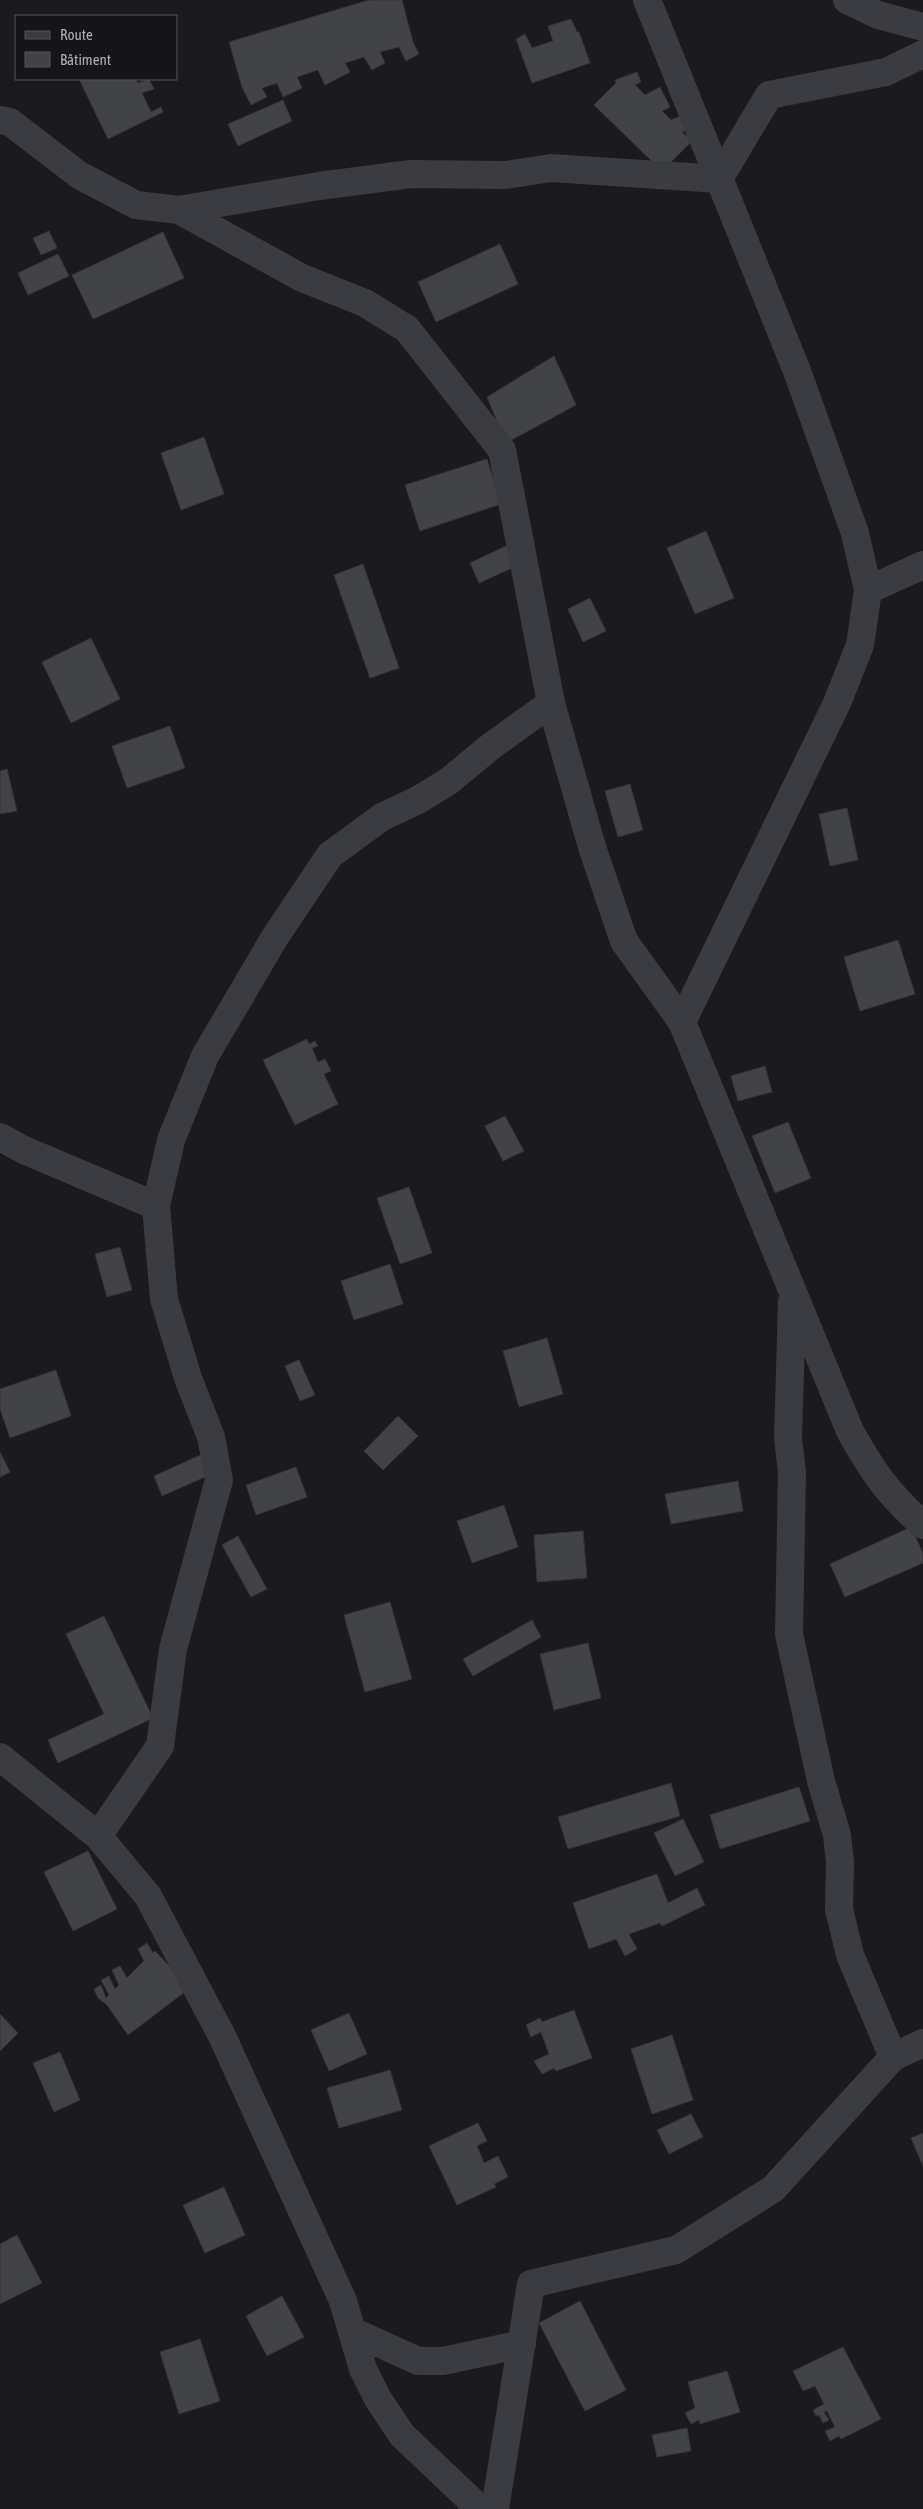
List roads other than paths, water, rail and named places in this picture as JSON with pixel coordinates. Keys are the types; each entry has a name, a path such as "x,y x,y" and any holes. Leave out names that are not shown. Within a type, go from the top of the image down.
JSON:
{"street":[{"path":"647,0 797,371 855,533 868,590 860,645 837,703 682,1022"},
{"path":"847,0 878,16 923,28"},
{"path":"719,178 769,95 886,72 923,54"},
{"path":"0,120 10,122 78,175 136,205 179,210 319,186 411,174 506,175 551,168 719,178"},
{"path":"179,210 302,278 365,303 407,329 502,450 551,703 592,847 624,941 682,1022 850,1431 872,1470 897,1502 923,1525"},
{"path":"868,590 923,565"},
{"path":"98,1836 160,1746 173,1649 219,1480 212,1437 188,1378 164,1299 156,1206 171,1140 205,1056 275,937 330,855 382,817 418,800 449,781 490,747 551,703"},
{"path":"0,1137 24,1150 156,1206"},
{"path":"793,1293 788,1438 792,1472 789,1634 821,1782 837,1835 840,1862 839,1909 850,1955 893,2057"},
{"path":"0,1757 98,1836 148,1896 222,2036 342,2301 367,2376 378,2399 402,2435 480,2509"},
{"path":"495,2509 532,2284 676,2250 773,2189 893,2057 923,2043"},
{"path":"352,2331 418,2361 443,2361 522,2344"}]}
